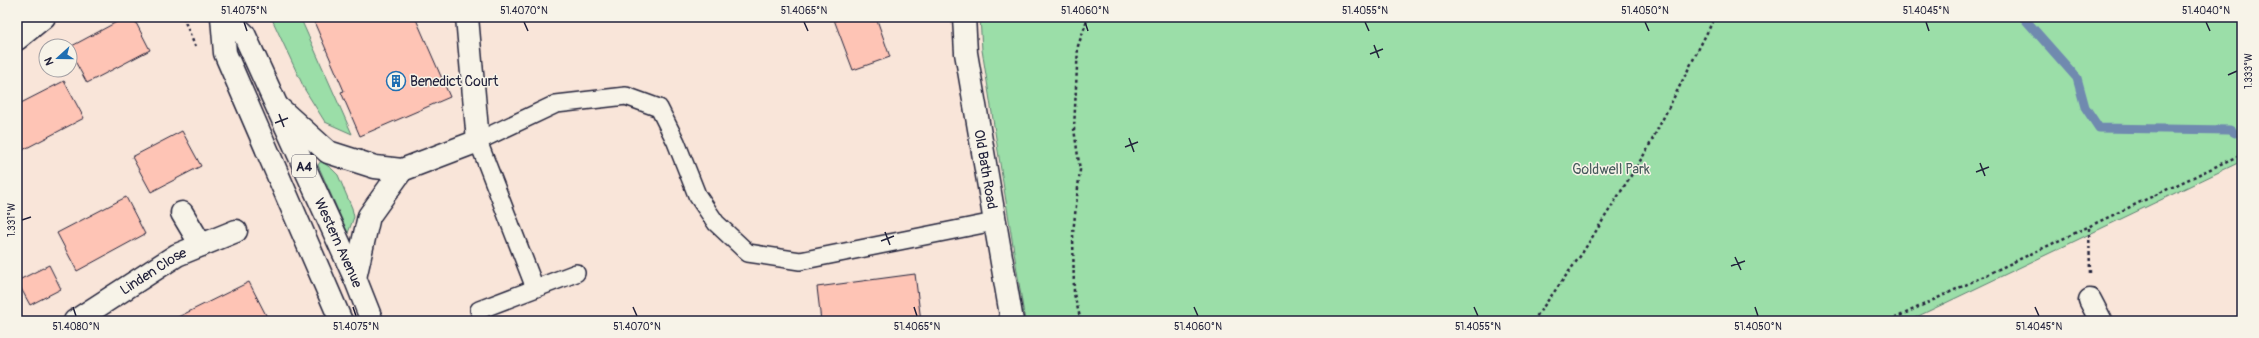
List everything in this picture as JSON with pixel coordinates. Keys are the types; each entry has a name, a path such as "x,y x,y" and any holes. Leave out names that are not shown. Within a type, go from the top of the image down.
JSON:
{"street":[{"path":"17,39 44,17"},
{"name":"Western Avenue","path":"222,17 225,53 341,321"},
{"name":"Western Avenue","path":"226,17 244,34 279,108 355,278 372,321"},
{"path":"279,108 328,152 358,163 402,170 478,141 467,17"},
{"name":"Old Bath Road","path":"964,17 966,53 1012,321"},
{"path":"355,278 369,216 402,170"},
{"path":"182,212 201,245"},
{"name":"Linden Close","path":"75,321 177,255 236,231"},
{"path":"2090,300 2101,321"}],"lane":[{"path":"535,288 478,141 556,104 626,96 659,108 676,142 697,195 716,223 748,253 800,261 994,222"},
{"path":"479,310 576,273"}],"path":[{"path":"183,17 192,35"},
{"path":"1081,321 1074,294 1073,233 1080,170 1074,129 1078,46 1088,17"},
{"path":"1533,321 1581,255 1647,150 1715,17"},
{"path":"1889,321 2089,228 2242,154"},
{"path":"2089,228 2090,300"}],"green space":[{"path":"271,17 300,17 352,134 325,122 305,90"},
{"name":"Goldwell Park","path":"980,17 2242,17 2242,161 1908,321 1025,321 982,50"},
{"path":"321,161 338,175 352,208 354,217 348,233 318,165"}],"building":[{"path":"126,17 133,17 150,50 87,83 78,67 78,43"},
{"name":"Benedict Court","path":"312,17 415,17 450,97 360,136 341,92 344,91"},
{"path":"833,17 876,17 890,57 853,70"},
{"path":"64,81 84,118 17,153 17,105"},
{"path":"182,131 201,166 151,192 132,157"},
{"path":"126,197 145,234 77,271 57,233"},
{"path":"49,265 61,289 30,305 17,281"},
{"path":"915,274 921,321 821,321 817,287"},
{"path":"249,282 269,321 170,321"}],"waterway":[{"path":"2023,17 2077,78 2085,107 2099,128 2230,130 2235,133"}],"place":[{"name":"Benedict Court","path":"396,81"}]}
